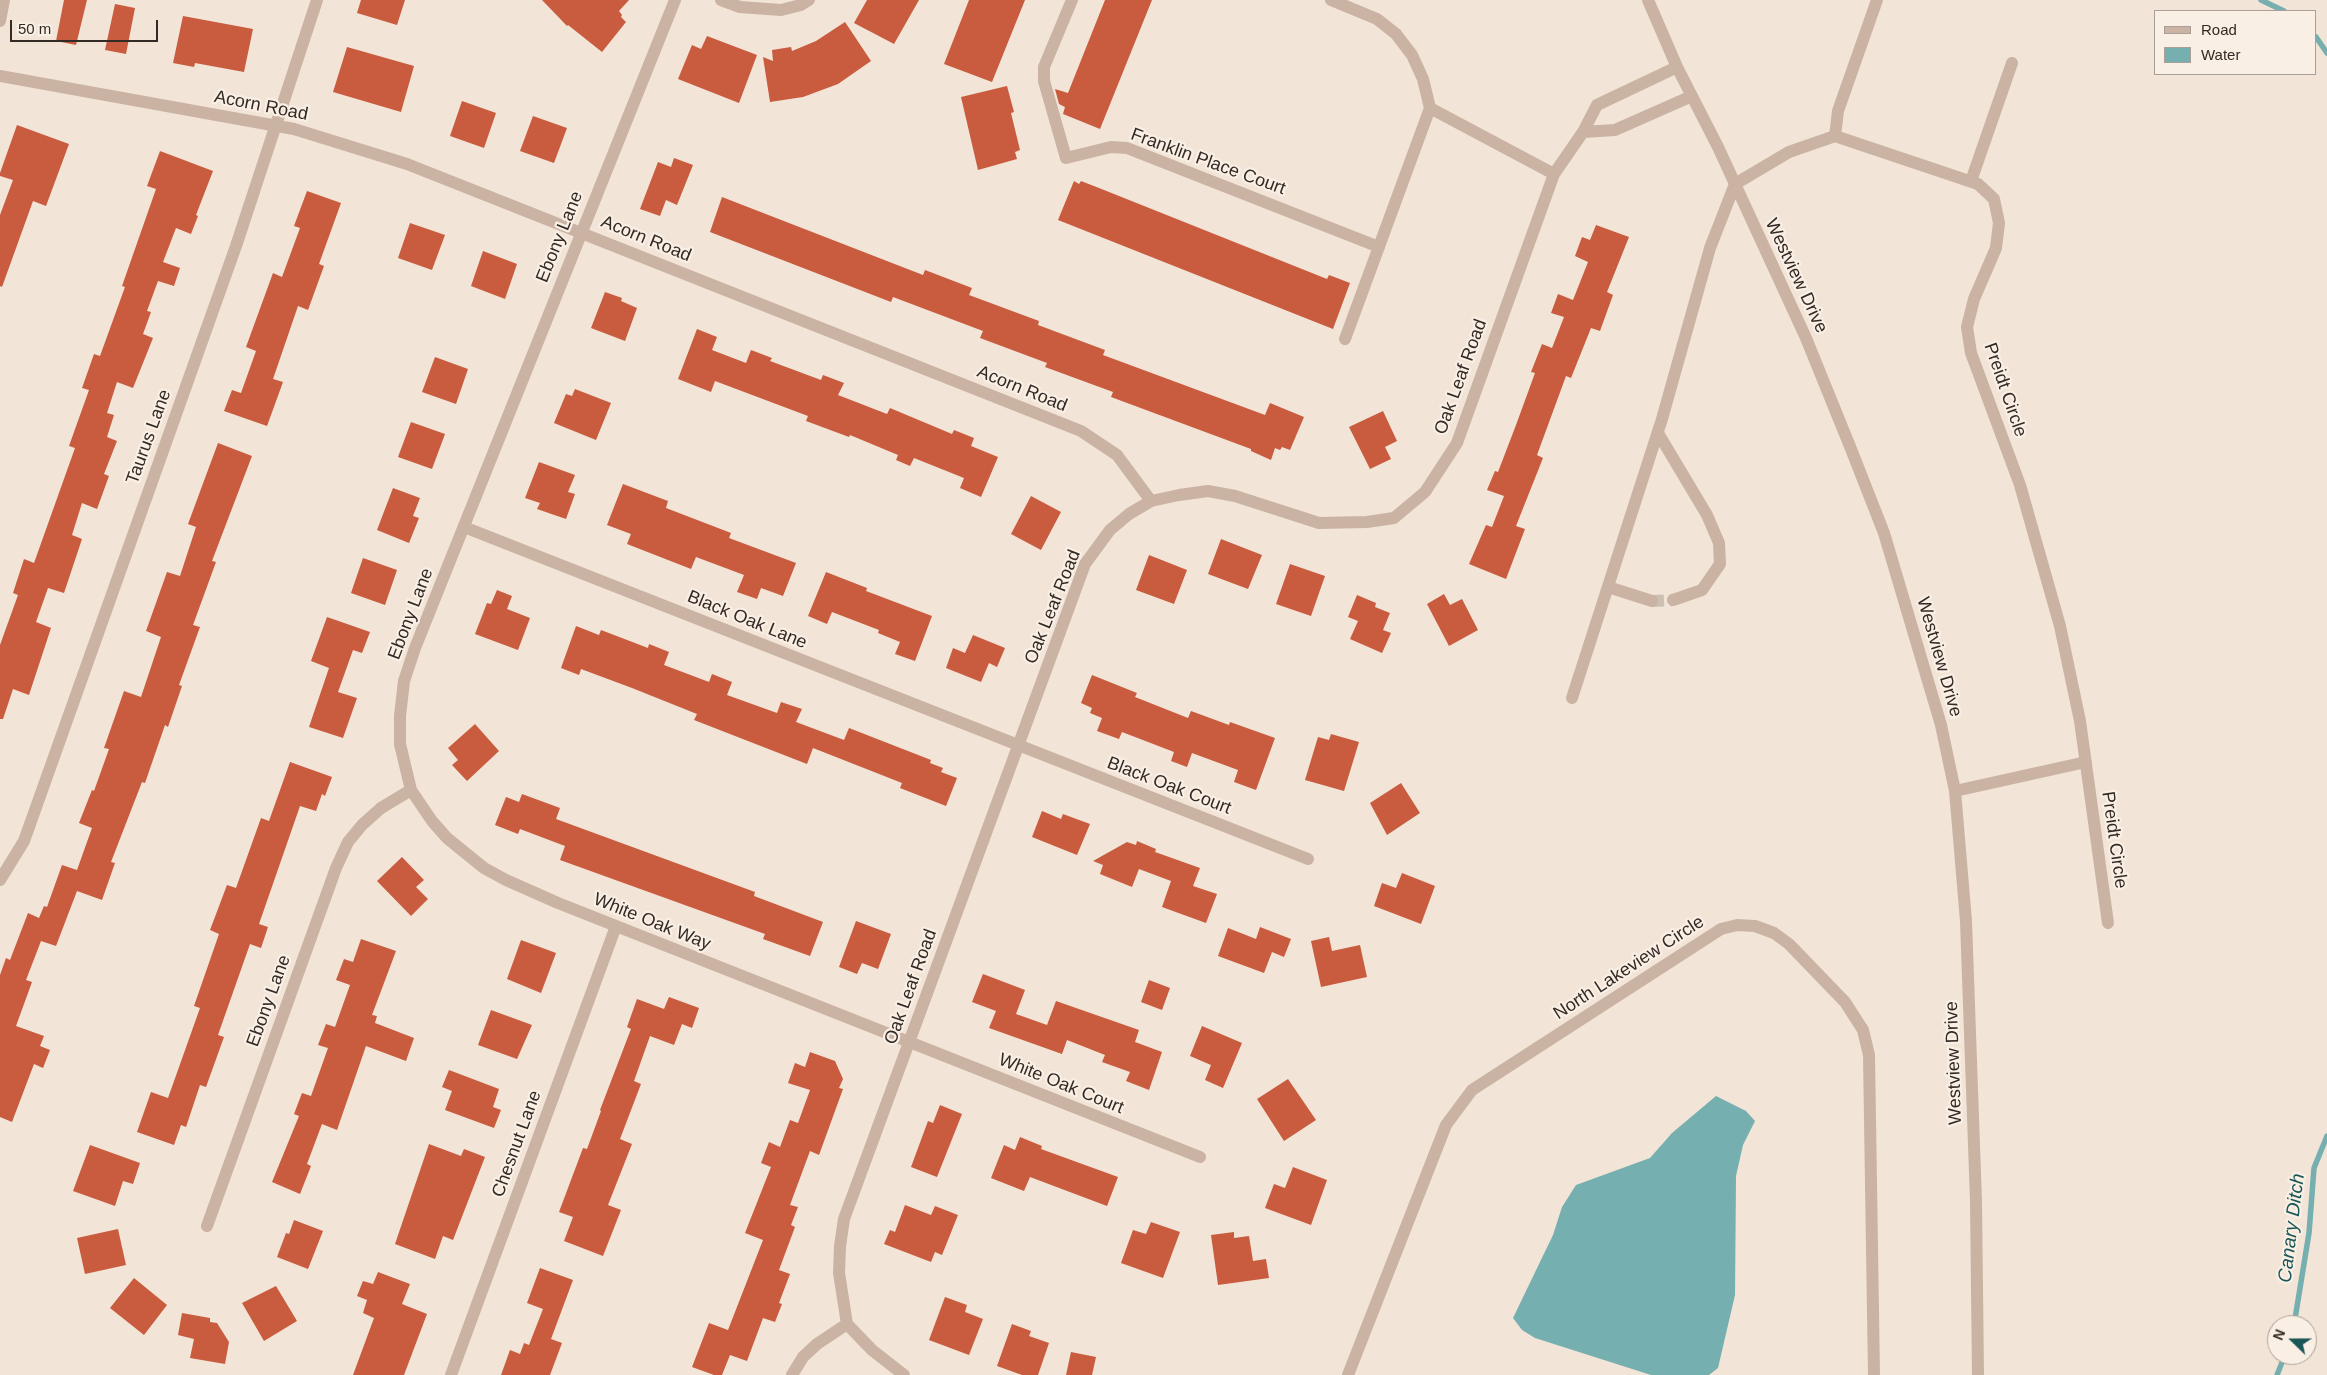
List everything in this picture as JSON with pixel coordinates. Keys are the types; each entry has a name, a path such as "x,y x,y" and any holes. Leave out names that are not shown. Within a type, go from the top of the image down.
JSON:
{"street":[{"path":"0,21 4,0"},
{"name":"Taurus Lane","path":"0,880 24,841 232,255 317,0"},
{"name":"Ebony Lane","path":"207,1226 336,868 348,842 380,808 411,790 400,744 400,716 404,681 415,648 674,0"},
{"path":"721,0 740,7 774,10 801,5 808,0"},
{"name":"Franklin Place Court","path":"1072,0 1044,67 1044,81 1066,158 1111,147 1127,148 1379,247"},
{"path":"1331,0 1377,19 1396,34 1412,55 1423,79 1430,108 1345,339"},
{"name":"Westview Drive","path":"1648,0 1677,67 1735,184 1806,338 1884,533 1941,725 1955,791 1966,921 1976,1201 1978,1375"},
{"path":"1572,698 1658,433 1710,248 1735,184 1789,152 1835,136 1838,111 1877,0"},
{"path":"1971,181 2012,63"},
{"name":"Oak Leaf Road","path":"846,1324 839,1273 844,1219 1085,564 1110,530 1129,514 1151,501 1208,491 1235,496 1319,523 1367,522 1394,518 1425,492 1457,443 1554,174 1584,132 1597,105 1677,67"},
{"name":"Acorn Road","path":"0,76 275,126 340,142 407,164 1081,431 1117,455 1151,501"},
{"path":"1584,132 1614,130 1692,96"},
{"path":"1430,108 1554,174"},
{"name":"Preidt Circle","path":"1835,136 1971,181 1978,184 1994,199 1999,223 1996,248 1974,299 1967,327 1970,353 2020,485 2060,626 2080,721 2108,922"},
{"path":"1658,433 1707,515 1719,542 1720,564 1702,590 1673,600"},
{"name":"Black Oak Lane","path":"464,527 1017,746"},
{"path":"1608,588 1652,601"},
{"name":"Black Oak Court","path":"1017,746 1308,859"},
{"path":"1955,791 2086,762"},
{"name":"White Oak Way","path":"411,790 447,838 484,868 558,903 910,1042"},
{"name":"North Lakeview Circle","path":"1348,1375 1446,1126 1472,1090 1721,929 1737,925 1756,926 1774,933 1789,944 1845,1002 1863,1030 1869,1055 1874,1375"},
{"name":"Chesnut Lane","path":"451,1375 616,926"},
{"name":"White Oak Court","path":"910,1042 1200,1157"},
{"path":"792,1375 804,1357 817,1344 846,1324 872,1350 904,1375"}],"water":[{"path":"1716,1096 1746,1111 1755,1121 1743,1145 1736,1176 1735,1295 1718,1368 1709,1375 1651,1375 1535,1338 1522,1330 1513,1318 1553,1235 1562,1207 1576,1185 1650,1158 1672,1133"}],"building":[{"path":"64,0 87,0 76,45 56,41"},
{"path":"361,0 405,0 397,25 357,13"},
{"path":"542,0 629,0 619,11 622,15 621,17 626,22 602,52 567,26"},
{"path":"867,0 919,0 894,44 854,23"},
{"path":"969,0 1025,0 992,82 944,64"},
{"path":"1105,0 1152,0 1100,129 1063,114 1065,107 1059,104 1055,89 1068,93"},
{"path":"115,4 135,8 126,54 105,50"},
{"path":"183,16 253,29 244,72 195,63 194,67 173,63"},
{"path":"845,22 871,61 838,84 803,97 770,102 763,57 773,61 772,50 791,47 792,51 816,41"},
{"path":"707,36 757,55 739,103 678,79 692,45 701,49"},
{"path":"347,47 414,66 401,112 333,92"},
{"path":"1007,86 1014,112 1011,113 1020,150 1015,152 1017,159 978,170 961,97"},
{"path":"462,101 496,113 484,148 450,136"},
{"path":"533,116 567,128 554,163 520,151"},
{"path":"17,125 69,144 46,206 33,201 2,287 0,286 0,215 13,180 0,176 0,173"},
{"path":"160,151 213,171 196,215 198,216 191,234 176,228 163,262 180,268 174,286 158,281 147,311 151,312 143,334 153,338 133,388 117,382 107,413 114,415 107,437 117,441 104,474 109,476 97,509 82,503 72,535 82,539 64,593 48,588 36,622 51,628 29,695 13,689 3,719 0,719 0,645 18,595 13,593 24,559 34,563 75,448 69,446 89,390 82,388 94,354 100,356 125,287 122,286 156,189 147,186"},
{"path":"674,158 693,165 677,205 666,200 660,216 640,209 658,162 671,167"},
{"path":"1074,181 1079,184 1081,181 1327,279 1329,275 1350,283 1333,329 1058,220"},
{"path":"307,191 341,203 319,264 324,266 308,310 298,306 273,379 283,382 267,426 224,411 232,390 241,393 256,351 246,347 273,273 282,277 300,228 294,226"},
{"path":"722,197 923,275 925,270 972,288 969,295 1039,321 1038,325 1105,350 1103,355 1265,415 1270,403 1304,417 1290,450 1282,447 1280,450 1275,448 1271,460 1251,451 1251,449 1111,397 1113,392 1045,367 1047,363 980,338 983,331 893,297 891,302 710,232"},
{"path":"410,223 445,235 432,270 398,258"},
{"path":"1596,225 1629,237 1607,292 1613,295 1600,331 1591,328 1571,378 1566,376 1537,455 1543,458 1516,526 1525,529 1506,579 1469,564 1486,525 1492,527 1504,496 1487,490 1495,471 1498,472 1516,425 1535,373 1531,372 1542,344 1552,348 1564,317 1551,313 1558,294 1573,300 1588,262 1575,256 1582,237 1590,240"},
{"path":"483,251 517,264 505,299 471,286"},
{"path":"605,292 622,298 621,301 637,308 625,341 591,328"},
{"path":"697,329 717,337 712,350 746,363 751,350 772,358 770,361 821,380 823,375 844,383 838,395 887,414 890,408 952,434 954,430 974,438 971,446 998,457 981,497 960,488 964,478 914,458 910,466 896,460 898,455 850,435 849,437 806,421 808,416 715,381 711,392 678,379"},
{"path":"435,357 468,369 456,404 422,392"},
{"path":"575,389 611,403 596,440 554,423 566,394 572,396"},
{"path":"1383,411 1397,441 1385,447 1391,459 1370,469 1349,427"},
{"path":"411,422 445,434 432,469 398,457"},
{"path":"218,443 252,456 212,561 216,562 193,625 200,627 179,685 182,686 168,727 165,725 145,783 142,782 111,862 115,863 102,900 77,891 56,946 41,941 26,980 32,982 16,1026 44,1036 40,1046 50,1050 43,1068 34,1064 12,1122 0,1117 0,975 6,958 10,960 28,913 39,918 44,906 47,907 62,865 77,870 92,828 79,823 92,790 94,791 109,749 104,748 124,691 141,697 161,637 146,631 167,572 180,576 196,527 188,524"},
{"path":"539,462 575,475 568,492 575,494 566,519 537,509 540,503 525,498"},
{"path":"623,484 668,501 666,508 731,533 729,538 796,563 783,596 761,588 757,599 737,592 744,575 696,557 691,569 627,544 631,534 607,525"},
{"path":"393,488 420,498 413,516 419,518 409,543 377,530"},
{"path":"1031,496 1061,512 1041,550 1011,534"},
{"path":"1221,539 1262,555 1248,589 1208,574"},
{"path":"1149,555 1187,570 1174,604 1136,590"},
{"path":"363,558 397,570 385,605 351,593"},
{"path":"1290,564 1325,576 1311,616 1276,604"},
{"path":"826,572 867,588 866,591 932,616 915,661 895,654 900,642 878,633 879,630 832,612 827,624 808,616"},
{"path":"497,590 512,596 507,609 530,618 518,650 475,634 487,603 491,604"},
{"path":"1444,594 1450,605 1462,599 1478,630 1449,646 1427,604"},
{"path":"1357,595 1376,603 1375,607 1390,613 1383,630 1391,633 1382,653 1350,639 1358,621 1348,617"},
{"path":"327,617 370,632 362,653 353,650 338,692 357,698 343,738 309,727 329,668 311,661"},
{"path":"576,626 599,635 601,630 648,648 649,644 669,652 664,665 709,682 712,674 732,682 727,695 777,713 781,702 802,709 796,722 844,740 849,728 931,760 930,763 943,768 941,772 957,778 946,806 900,788 902,783 813,748 807,764 694,720 697,714 632,688 581,669 579,675 561,668"},
{"path":"973,635 1005,648 997,667 989,663 981,682 946,668 953,648 965,653"},
{"path":"1092,675 1137,693 1135,697 1188,718 1191,711 1229,725 1230,722 1275,738 1256,790 1234,782 1238,770 1192,753 1187,767 1171,761 1174,752 1122,732 1119,739 1097,731 1102,718 1090,713 1092,708 1081,703"},
{"path":"475,724 499,751 467,781 452,765 458,760 448,748"},
{"path":"1331,734 1359,742 1344,791 1305,780 1318,737 1329,740"},
{"path":"290,762 332,777 325,796 322,794 316,811 300,806 259,924 268,927 261,948 250,944 218,1035 224,1037 206,1087 200,1085 186,1127 181,1125 174,1145 137,1132 151,1092 168,1098 200,1008 194,1006 219,934 210,930 227,885 236,888 261,818 269,821"},
{"path":"1401,783 1420,813 1387,835 1370,803"},
{"path":"522,794 560,808 556,819 755,892 754,896 823,922 810,956 763,939 765,934 560,860 565,846 520,829 518,834 495,825 506,797 519,802"},
{"path":"1042,811 1061,819 1063,814 1090,824 1077,855 1032,837"},
{"path":"1137,841 1156,849 1155,852 1200,868 1193,886 1217,894 1206,923 1162,907 1171,881 1139,869 1132,887 1100,874 1103,865 1093,861 1127,842 1136,845"},
{"path":"402,857 424,880 416,887 428,899 411,916 377,881"},
{"path":"1402,873 1435,886 1421,924 1374,906 1382,883 1396,888"},
{"path":"856,921 891,934 878,969 862,963 857,974 839,967"},
{"path":"1260,927 1291,939 1284,957 1272,952 1264,973 1218,956 1228,928 1256,939"},
{"path":"1329,937 1332,951 1360,945 1367,977 1321,987 1311,941"},
{"path":"361,939 396,951 372,1015 377,1016 375,1023 414,1038 406,1061 366,1046 337,1130 322,1124 307,1164 311,1166 300,1194 272,1182 299,1116 294,1114 302,1093 311,1096 328,1048 318,1045 326,1024 335,1027 350,985 336,980 344,959 353,962"},
{"path":"521,940 556,953 541,993 507,979"},
{"path":"983,974 1025,990 1016,1014 1047,1025 1056,1001 1139,1030 1135,1042 1162,1052 1149,1090 1126,1081 1130,1072 1102,1062 1105,1055 1067,1040 1062,1054 989,1028 996,1011 972,1002"},
{"path":"1149,980 1170,988 1162,1010 1141,1002"},
{"path":"669,997 699,1008 692,1028 682,1024 674,1045 650,1036 634,1081 641,1084 620,1139 632,1144 608,1205 621,1210 603,1256 564,1241 573,1217 559,1212 583,1148 587,1149 601,1111 631,1029 627,1027 637,999 664,1009"},
{"path":"491,1010 532,1025 517,1059 478,1045"},
{"path":"1202,1026 1242,1043 1223,1088 1205,1080 1211,1065 1190,1056"},
{"path":"810,1052 835,1061 843,1079 839,1088 843,1089 819,1155 810,1151 790,1205 798,1207 791,1225 795,1227 779,1270 790,1274 779,1303 782,1304 775,1322 763,1318 747,1361 730,1355 722,1375 714,1375 692,1367 709,1323 728,1330 763,1240 745,1233 771,1167 761,1163 769,1142 780,1147 790,1120 798,1123 810,1090 788,1083 795,1063 805,1067"},
{"path":"449,1070 499,1089 493,1107 501,1110 494,1128 445,1110 452,1091 442,1087"},
{"path":"1288,1079 1316,1120 1284,1141 1257,1099"},
{"path":"940,1105 962,1114 937,1177 911,1167 928,1121 933,1123"},
{"path":"1020,1137 1042,1146 1041,1149 1118,1177 1107,1206 1030,1177 1024,1191 991,1178 1004,1145 1015,1150"},
{"path":"429,1144 461,1156 464,1149 485,1157 453,1240 443,1236 435,1259 395,1244"},
{"path":"90,1145 140,1163 133,1184 123,1181 115,1206 73,1191"},
{"path":"1293,1167 1327,1180 1311,1225 1265,1208 1274,1184 1285,1188"},
{"path":"905,1205 931,1215 935,1206 958,1215 942,1255 935,1252 931,1262 884,1244 890,1230 895,1232"},
{"path":"294,1220 323,1231 308,1269 277,1257 286,1233 289,1234"},
{"path":"1151,1222 1180,1232 1163,1278 1121,1263 1133,1230 1146,1234"},
{"path":"118,1229 126,1265 85,1274 77,1238"},
{"path":"1234,1232 1234,1238 1249,1236 1253,1261 1266,1259 1269,1278 1218,1285 1211,1235"},
{"path":"540,1268 573,1280 551,1339 562,1343 550,1375 501,1375 510,1350 520,1354 524,1343 529,1345 543,1309 527,1303"},
{"path":"378,1272 410,1284 402,1304 427,1314 404,1375 353,1375 374,1318 363,1313 367,1300 357,1296 363,1281 373,1284"},
{"path":"134,1278 167,1305 144,1335 110,1308"},
{"path":"276,1286 297,1321 264,1341 242,1303"},
{"path":"945,1297 967,1305 965,1312 983,1319 969,1355 929,1340"},
{"path":"182,1313 210,1318 210,1322 217,1323 229,1342 225,1364 190,1358 194,1339 178,1335"},
{"path":"1012,1324 1031,1331 1029,1336 1049,1343 1038,1375 1022,1375 997,1366"},
{"path":"1071,1352 1096,1357 1092,1375 1066,1375"}],"waterway":[{"name":"Canary Ditch","path":"2261,0 2282,10"},
{"name":"Canary Ditch","path":"2317,38 2327,53"},
{"name":"Canary Ditch","path":"2296,1315 2309,1233 2314,1168 2327,1136"},
{"name":"Canary Ditch","path":"2277,1375 2281,1365"}],"tunnel":[{"path":"1652,601 1673,600"}]}
